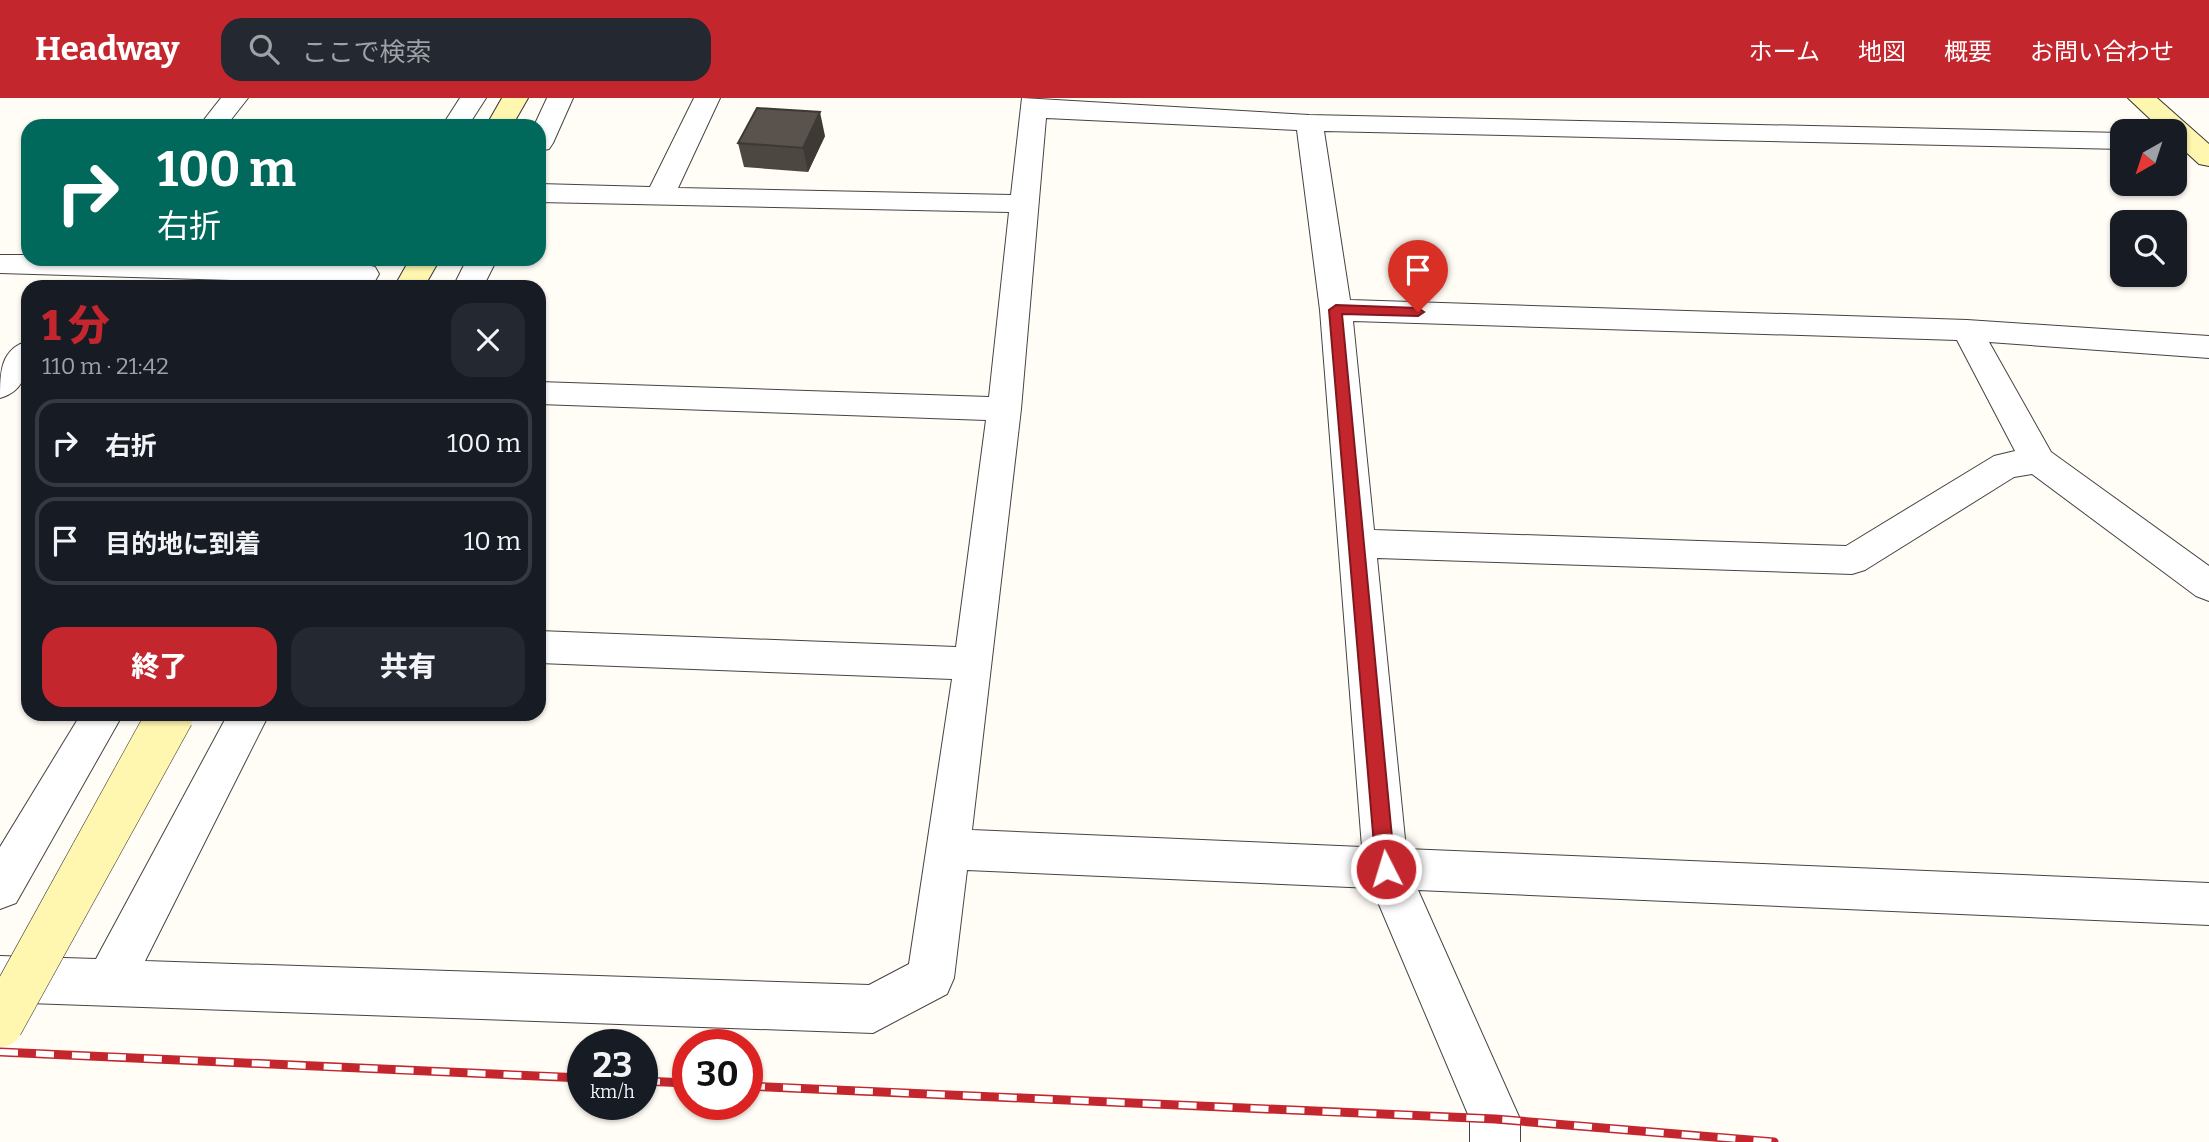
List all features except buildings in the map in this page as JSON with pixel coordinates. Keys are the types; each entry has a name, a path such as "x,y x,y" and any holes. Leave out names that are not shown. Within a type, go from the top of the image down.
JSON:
{"main road":[{"path":"503,119 514,98"},
{"path":"2141,98 2192,147"},
{"path":"0,1024 167,721"}],"street":[{"path":"218,119 235,98"},
{"path":"460,119 473,98"},
{"path":"546,128 560,98"},
{"path":"660,195 707,98"},
{"path":"0,979 873,1009 930,978 974,664 1004,409 1022,204 1034,104 1309,122 1573,118 2110,140"},
{"path":"1309,122 1336,310 1386,869 1495,1119 1495,1142"},
{"path":"546,193 1022,204"},
{"path":"0,264 21,266"},
{"path":"27,266 94,271 364,273"},
{"path":"1336,310 1967,330 2209,347"},
{"path":"1967,330 2038,461 2209,586"},
{"path":"0,387 21,361"},
{"path":"546,393 1004,409"},
{"path":"1355,542 1852,560 2006,464 2038,461"},
{"path":"546,647 974,664"},
{"path":"0,888 99,721"},
{"path":"109,983 245,721"},
{"path":"948,849 2209,904"}],"railway":[{"path":"0,1052 567,1077"},
{"path":"658,1082 672,1082"},
{"path":"763,1087 1495,1119 1774,1142"}],"route":[{"path":"1386,869 1336,310 1418,312"}]}
